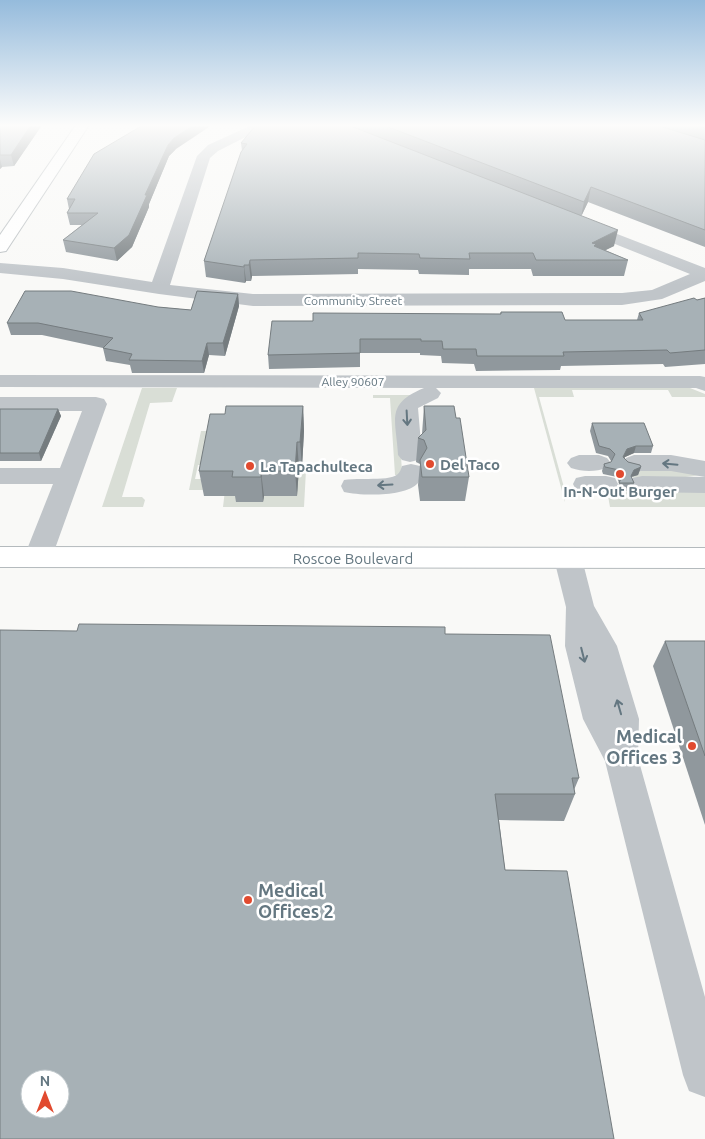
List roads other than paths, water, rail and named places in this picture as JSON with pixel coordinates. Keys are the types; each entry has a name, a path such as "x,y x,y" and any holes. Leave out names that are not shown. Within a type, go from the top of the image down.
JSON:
{"main road":[{"path":"0,247 47,178"},
{"name":"Roscoe Boulevard","path":"0,557 705,558"}],"street":[{"path":"159,289 197,178"},
{"path":"568,220 705,275"},
{"name":"Community Street","path":"0,268 29,269 159,289 253,300 622,300 655,295 705,275"},
{"name":"Alley 90607","path":"0,380 690,382 705,385"},
{"path":"353,486 396,485 408,480 411,464 407,408 410,404 430,393"},
{"path":"0,404 45,412 96,404 38,557"},
{"path":"705,469 671,463 638,474 705,485"},
{"path":"15,469 68,476"},
{"path":"568,559 580,607 580,646 599,720 621,758 705,1075"}],"place":[{"name":"Del Taco","path":"430,464"},
{"name":"La Tapachulteca","path":"250,466"},
{"name":"In-N-Out Burger","path":"620,474"},
{"name":"Medical Offices 3","path":"692,746"},
{"name":"Medical Offices 2","path":"248,900"}]}
